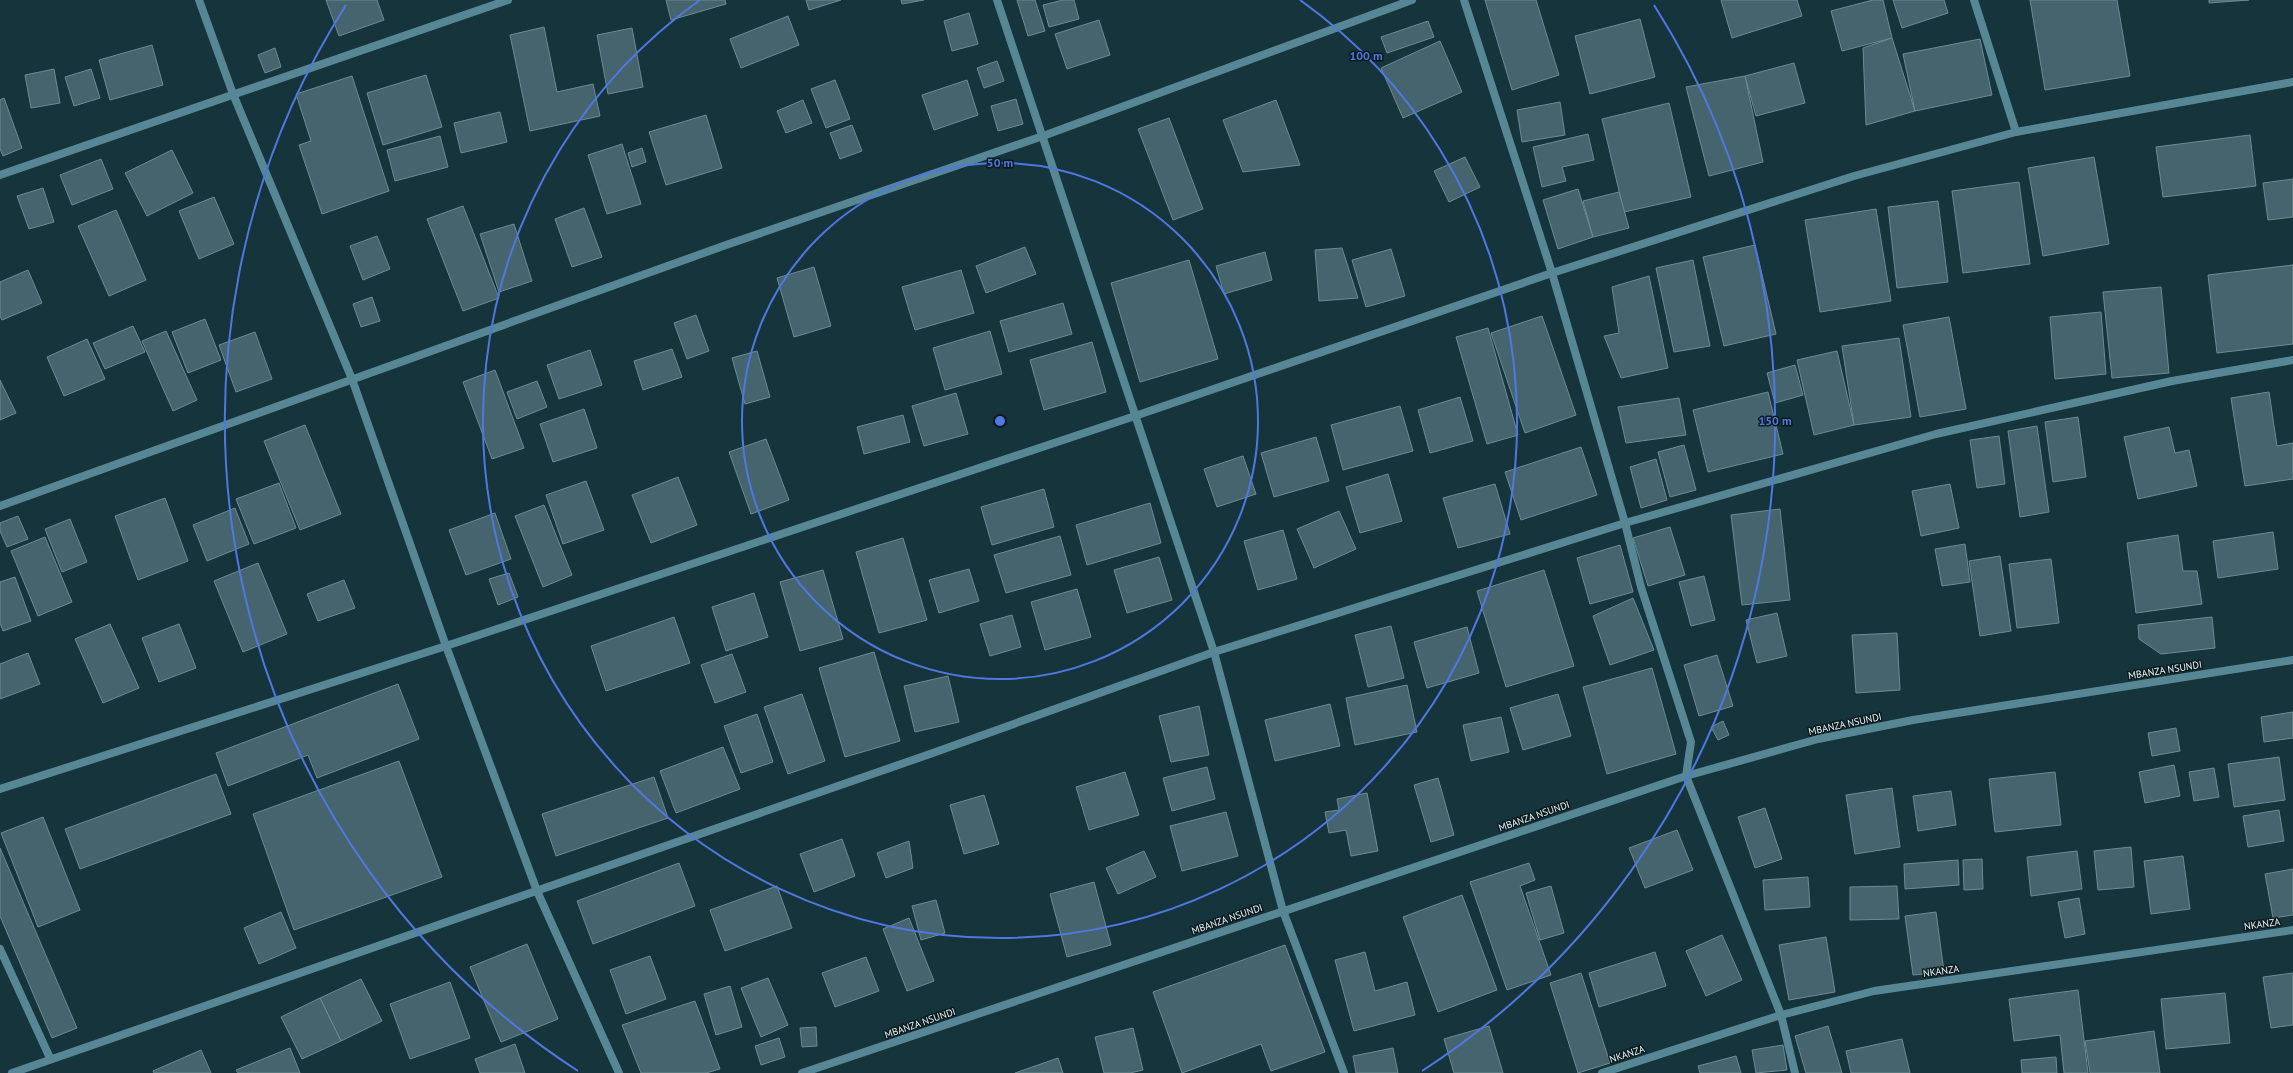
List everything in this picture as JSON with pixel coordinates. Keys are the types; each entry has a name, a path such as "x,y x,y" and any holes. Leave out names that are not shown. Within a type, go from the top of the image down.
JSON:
{"street":[{"path":"199,0 233,94 352,379 446,646 537,891 619,1073"},
{"path":"0,175 508,0"},
{"path":"997,0 1214,652 1283,911 1344,1073"},
{"path":"0,506 719,248 1043,136 1412,0"},
{"path":"1464,0 1552,273 1625,523 1641,587 1691,742 1686,776 1781,1015 1795,1073"},
{"path":"1974,0 2016,132"},
{"path":"0,789 446,646 1135,416 1552,273 1854,176 2016,132 2293,82"},
{"path":"12,1073 50,1058 930,754 1214,652 1625,523 1936,434 2172,381 2293,360"},
{"name":"MBANZA NSUNDI","path":"802,1073 1686,776 1818,739 1906,721 2293,660"},
{"name":"NKANZA","path":"1602,1073 1781,1015 1874,990 2293,930"},
{"path":"0,950 50,1058"}],"building":[{"path":"326,0 377,0 384,20 339,36"},
{"path":"666,0 725,0 726,4 671,20"},
{"path":"806,0 841,0 809,10"},
{"path":"901,0 924,0 902,4"},
{"path":"1017,0 1035,0 1045,31 1028,36"},
{"path":"1063,0 1074,0 1079,19 1049,27 1043,5"},
{"path":"1485,0 1536,0 1559,75 1512,90"},
{"path":"1721,0 1797,0 1802,16 1732,38"},
{"path":"1873,0 1883,0 1892,38 1842,51 1831,11"},
{"path":"1893,0 1944,0 1948,13 1902,28"},
{"path":"2030,0 2117,0 2130,76 2045,90"},
{"path":"2209,0 2249,0 2209,3"},
{"path":"969,13 978,44 952,51 944,21"},
{"path":"788,16 799,45 741,68 730,39"},
{"path":"1640,19 1655,77 1590,94 1575,36"},
{"path":"1099,20 1110,55 1067,69 1055,34"},
{"path":"1428,21 1434,37 1387,53 1381,37"},
{"path":"544,27 557,92 593,84 600,116 530,131 510,35"},
{"path":"632,28 643,87 608,94 597,35"},
{"path":"1892,38 1915,111 1866,125 1863,48"},
{"path":"1980,39 1992,95 1915,111 1903,54"},
{"path":"1440,41 1462,92 1403,118 1381,68"},
{"path":"152,45 163,85 110,100 99,60"},
{"path":"275,48 281,67 265,73 258,55"},
{"path":"997,61 1004,81 984,88 977,68"},
{"path":"1794,63 1805,103 1756,116 1745,76"},
{"path":"54,69 60,103 31,108 25,75"},
{"path":"91,69 100,98 74,106 65,77"},
{"path":"426,75 442,127 383,145 367,93"},
{"path":"352,76 389,191 322,214 299,145 311,141 296,94"},
{"path":"1745,76 1763,162 1709,176 1686,87"},
{"path":"835,80 850,119 826,128 811,89"},
{"path":"967,80 978,115 934,130 922,95"},
{"path":"4,98 22,148 3,156 0,149 0,100"},
{"path":"1016,99 1023,124 998,131 991,106"},
{"path":"803,100 812,123 786,133 777,111"},
{"path":"1276,100 1300,165 1243,172 1223,120"},
{"path":"1560,102 1565,135 1522,142 1517,110"},
{"path":"1669,103 1691,197 1624,212 1602,119"},
{"path":"500,112 507,142 461,153 454,123"},
{"path":"706,115 722,168 666,185 649,132"},
{"path":"1169,118 1203,209 1173,220 1138,129"},
{"path":"852,125 862,151 840,159 830,133"},
{"path":"1588,134 1594,160 1562,167 1566,181 1542,187 1533,147"},
{"path":"2250,135 2256,186 2163,197 2156,147"},
{"path":"440,136 448,167 395,181 387,150"},
{"path":"622,144 641,204 607,214 588,155"},
{"path":"642,148 646,162 632,167 628,153"},
{"path":"172,150 193,193 147,216 125,173"},
{"path":"1465,157 1480,187 1449,202 1434,171"},
{"path":"2094,157 2109,244 2043,256 2028,168"},
{"path":"101,159 113,189 72,205 60,175"},
{"path":"2293,179 2293,217 2268,220 2263,183"},
{"path":"2019,182 2030,264 1963,273 1952,191"},
{"path":"43,188 54,222 29,229 17,196"},
{"path":"1578,189 1593,237 1558,249 1543,200"},
{"path":"1619,192 1629,228 1593,237 1583,201"},
{"path":"214,197 234,244 199,259 179,211"},
{"path":"1938,201 1948,282 1897,288 1888,207"},
{"path":"463,206 499,298 463,311 427,219"},
{"path":"584,208 602,257 572,267 555,219"},
{"path":"1876,209 1891,301 1820,312 1805,220"},
{"path":"116,210 146,280 109,296 78,226"},
{"path":"514,224 532,281 499,292 480,234"},
{"path":"377,236 390,269 363,280 350,246"},
{"path":"1755,245 1776,334 1724,346 1703,257"},
{"path":"1025,247 1036,274 986,293 976,266"},
{"path":"1342,248 1358,298 1319,301 1315,250"},
{"path":"1391,249 1405,296 1366,307 1352,260"},
{"path":"1265,252 1272,280 1224,294 1216,266"},
{"path":"1189,260 1218,359 1140,382 1111,283"},
{"path":"1693,260 1710,346 1674,352 1656,268"},
{"path":"2293,265 2293,344 2217,353 2208,275"},
{"path":"814,267 831,326 794,337 777,278"},
{"path":"28,270 42,303 2,320 0,316 0,282"},
{"path":"961,270 974,313 915,330 902,287"},
{"path":"1649,276 1668,368 1621,378 1604,336 1619,333 1612,287"},
{"path":"2161,287 2169,373 2112,378 2103,292"},
{"path":"372,297 380,321 361,327 353,304"},
{"path":"1063,303 1072,334 1009,352 1000,321"},
{"path":"2101,312 2106,374 2055,379 2050,317"},
{"path":"696,315 709,351 687,359 674,323"},
{"path":"1542,316 1576,415 1525,433 1491,333"},
{"path":"1949,317 1966,409 1920,417 1903,325"},
{"path":"205,319 221,360 188,373 172,332"},
{"path":"133,326 145,352 105,369 93,343"},
{"path":"1488,328 1518,435 1487,444 1456,337"},
{"path":"166,331 197,400 173,411 142,341"},
{"path":"990,331 1002,374 945,390 933,348"},
{"path":"255,332 272,379 236,392 219,345"},
{"path":"1899,338 1911,417 1854,425 1842,346"},
{"path":"87,339 105,379 64,396 47,357"},
{"path":"1092,342 1106,392 1044,410 1030,360"},
{"path":"672,349 682,377 643,390 634,361"},
{"path":"590,350 602,385 559,399 547,365"},
{"path":"757,351 770,397 745,404 732,358"},
{"path":"1837,351 1854,425 1814,435 1797,360"},
{"path":"1795,365 1803,395 1775,403 1767,373"},
{"path":"495,370 524,448 492,459 463,382"},
{"path":"0,380 16,413 0,420"},
{"path":"537,381 547,407 517,419 507,392"},
{"path":"1768,392 1783,454 1708,472 1693,410"},
{"path":"2269,392 2277,446 2293,443 2293,479 2245,486 2231,398"},
{"path":"956,393 968,434 924,446 912,406"},
{"path":"1460,397 1473,441 1430,453 1418,410"},
{"path":"1679,398 1686,435 1626,443 1618,407"},
{"path":"1400,406 1413,451 1343,470 1331,425"},
{"path":"584,409 597,448 553,462 540,424"},
{"path":"903,415 910,442 864,454 857,427"},
{"path":"2078,417 2086,477 2053,482 2045,422"},
{"path":"305,425 341,514 300,530 264,441"},
{"path":"2037,426 2049,512 2020,517 2008,431"},
{"path":"2169,427 2175,453 2189,450 2197,486 2138,499 2124,437"},
{"path":"1999,436 2005,484 1977,488 1970,440"},
{"path":"1316,437 1329,481 1274,497 1261,453"},
{"path":"766,439 789,500 751,514 729,452"},
{"path":"1684,445 1696,490 1670,497 1658,452"},
{"path":"1581,447 1597,495 1521,520 1505,472"},
{"path":"1243,456 1256,494 1217,507 1204,469"},
{"path":"1656,459 1667,500 1641,508 1630,467"},
{"path":"1388,474 1402,521 1360,533 1346,487"},
{"path":"678,477 697,525 651,543 632,495"},
{"path":"586,481 604,530 563,544 546,495"},
{"path":"279,483 296,528 254,544 236,499"},
{"path":"1495,484 1510,534 1458,548 1443,498"},
{"path":"1950,484 1959,528 1921,536 1912,491"},
{"path":"1044,489 1054,527 992,545 981,507"},
{"path":"165,498 188,561 138,580 115,516"},
{"path":"1150,503 1161,543 1087,565 1076,525"},
{"path":"544,505 572,575 543,587 515,516"},
{"path":"235,508 249,544 207,561 193,525"},
{"path":"1780,509 1790,600 1742,605 1731,515"},
{"path":"1339,511 1356,549 1314,568 1297,529"},
{"path":"495,513 511,559 466,575 449,530"},
{"path":"18,516 28,539 7,547 0,531 0,523"},
{"path":"70,519 87,562 62,572 45,529"},
{"path":"1670,527 1685,575 1648,586 1633,538"},
{"path":"1283,530 1297,579 1258,590 1244,541"},
{"path":"2273,532 2278,569 2218,578 2213,541"},
{"path":"2178,535 2183,571 2197,571 2202,604 2136,613 2127,543"},
{"path":"1060,536 1071,575 1006,593 994,555"},
{"path":"45,537 72,602 38,616 11,551"},
{"path":"903,538 927,620 879,633 856,552"},
{"path":"1965,544 1970,582 1942,586 1935,549"},
{"path":"1620,545 1633,592 1590,604 1577,558"},
{"path":"2000,556 2011,631 1980,636 1969,561"},
{"path":"1159,557 1172,600 1127,613 1114,570"},
{"path":"2051,559 2059,623 2017,628 2009,564"},
{"path":"258,563 287,634 243,652 214,581"},
{"path":"969,569 979,601 939,613 929,580"},
{"path":"823,570 843,639 800,651 780,582"},
{"path":"1544,570 1574,666 1506,687 1477,591"},
{"path":"509,573 518,597 498,605 489,579"},
{"path":"1704,576 1715,620 1691,626 1679,582"},
{"path":"15,577 31,621 3,631 0,623 0,582"},
{"path":"344,580 355,608 318,621 307,594"},
{"path":"1077,589 1091,637 1045,650 1031,602"},
{"path":"754,593 768,637 726,651 712,607"},
{"path":"1633,598 1654,650 1610,665 1593,616"},
{"path":"1777,613 1787,656 1757,663 1746,620"},
{"path":"1012,615 1021,647 990,656 980,624"},
{"path":"674,617 690,663 606,691 591,646"},
{"path":"2212,617 2215,648 2161,654 2139,639 2138,625"},
{"path":"110,624 139,688 103,703 75,639"},
{"path":"179,624 196,668 159,682 142,638"},
{"path":"1391,626 1404,678 1368,687 1355,635"},
{"path":"1467,627 1479,673 1427,688 1414,642"},
{"path":"1897,633 1900,690 1856,693 1852,635"},
{"path":"874,652 900,741 845,757 819,668"},
{"path":"28,653 40,684 0,699 0,664"},
{"path":"732,654 746,692 715,703 701,665"},
{"path":"1717,655 1733,706 1699,716 1684,665"},
{"path":"1652,668 1676,754 1607,774 1583,687"},
{"path":"948,676 959,722 915,732 904,686"},
{"path":"398,684 419,739 317,778 308,755 228,786 216,753"},
{"path":"1407,685 1417,732 1355,745 1346,698"},
{"path":"802,694 825,761 788,774 764,707"},
{"path":"1558,694 1571,736 1523,750 1510,708"},
{"path":"1330,704 1340,746 1275,761 1265,720"},
{"path":"1199,706 1209,755 1171,762 1159,716"},
{"path":"2293,712 2293,738 2264,742 2261,717"},
{"path":"757,714 773,762 741,773 724,726"},
{"path":"1501,717 1509,752 1471,761 1463,725"},
{"path":"1723,721 1729,735 1718,740 1711,727"},
{"path":"2176,728 2180,751 2152,756 2148,733"},
{"path":"723,747 740,789 676,813 660,771"},
{"path":"2279,757 2285,800 2234,807 2228,764"},
{"path":"399,761 442,877 294,930 253,814"},
{"path":"2174,765 2180,796 2145,803 2139,772"},
{"path":"1207,767 1215,799 1172,811 1163,778"},
{"path":"2214,768 2219,797 2194,801 2189,772"},
{"path":"1125,772 1139,815 1089,830 1076,787"},
{"path":"2055,772 2061,825 1995,832 1989,779"},
{"path":"216,774 231,814 80,869 65,829"},
{"path":"654,777 668,818 556,856 542,814"},
{"path":"1438,778 1454,835 1431,842 1414,785"},
{"path":"1892,788 1900,847 1855,854 1846,795"},
{"path":"1951,791 1956,825 1918,831 1913,796"},
{"path":"1367,793 1378,851 1351,856 1346,830 1329,833 1325,812 1339,810 1337,799"},
{"path":"984,795 999,844 964,854 950,805"},
{"path":"1765,808 1782,859 1755,868 1738,817"},
{"path":"2279,810 2284,841 2248,847 2243,816"},
{"path":"1226,812 1238,856 1182,871 1170,826"},
{"path":"43,817 80,910 38,927 1,833"},
{"path":"1677,830 1693,870 1645,888 1629,848"},
{"path":"842,839 855,876 814,892 800,854"},
{"path":"909,841 913,868 886,878 877,853"},
{"path":"2131,847 2134,887 2098,890 2094,851"},
{"path":"0,848 77,1028 52,1038 0,916"},
{"path":"1144,851 1156,877 1118,894 1106,868"},
{"path":"2077,851 2082,889 2031,896 2027,857"},
{"path":"2183,856 2190,909 2151,914 2144,861"},
{"path":"1982,859 1983,889 1964,890 1963,860"},
{"path":"1958,860 1959,885 1905,889 1904,864"},
{"path":"679,863 695,906 593,944 577,901"},
{"path":"1529,863 1535,880 1520,886 1551,975 1507,990 1470,882"},
{"path":"2293,869 2293,915 2273,918 2265,874"},
{"path":"1808,877 1810,907 1765,910 1763,880"},
{"path":"1094,882 1111,945 1067,957 1050,894"},
{"path":"777,886 792,928 725,951 710,910"},
{"path":"1551,886 1564,933 1540,940 1526,893"},
{"path":"1897,886 1899,919 1850,920 1850,887"},
{"path":"1462,895 1497,990 1438,1012 1403,917"},
{"path":"2079,898 2085,934 2065,938 2058,902"},
{"path":"936,900 945,933 921,940 912,906"},
{"path":"281,912 296,948 259,964 244,928"},
{"path":"1936,912 1944,972 1913,975 1905,916"},
{"path":"909,918 934,981 907,991 883,929"},
{"path":"1722,935 1742,980 1706,996 1686,951"},
{"path":"1826,937 1835,992 1789,1000 1779,945"},
{"path":"527,944 558,1019 501,1042 470,967"},
{"path":"1285,945 1325,1052 1271,1071 1261,1044 1182,1073 1153,992"},
{"path":"1365,952 1375,991 1407,982 1415,1015 1354,1031 1335,960"},
{"path":"1655,952 1666,986 1599,1007 1589,973"},
{"path":"650,956 666,999 626,1014 610,970"},
{"path":"866,957 879,991 835,1007 822,973"},
{"path":"1581,973 1610,1063 1578,1073 1550,983"},
{"path":"2293,973 2293,1025 2271,1028 2263,977"},
{"path":"768,978 788,1025 761,1037 741,988"},
{"path":"361,979 382,1021 341,1041 320,998"},
{"path":"450,982 470,1038 410,1059 390,1004"},
{"path":"730,986 742,1027 716,1035 704,994"},
{"path":"2078,990 2088,1073 2064,1073 2060,1035 2014,1041 2009,999"},
{"path":"2225,993 2230,1043 2166,1049 2161,999"},
{"path":"320,998 341,1041 302,1059 281,1017"},
{"path":"695,1001 720,1069 706,1073 641,1073 622,1025"},
{"path":"1489,1026 1503,1073 1454,1073 1444,1039"},
{"path":"1828,1026 1842,1073 1806,1073 1795,1036"},
{"path":"816,1027 817,1046 802,1047 800,1028"},
{"path":"1133,1028 1143,1070 1130,1073 1104,1073 1095,1037"},
{"path":"2154,1031 2160,1073 2090,1073 2085,1041"},
{"path":"779,1038 785,1057 761,1065 755,1046"},
{"path":"1902,1039 1910,1073 1851,1073 1846,1051"},
{"path":"515,1044 525,1073 480,1073 475,1059"},
{"path":"1783,1045 1787,1070 1756,1073 1752,1050"},
{"path":"290,1048 300,1073 238,1073 236,1070"},
{"path":"1393,1048 1398,1073 1356,1073 1353,1056"},
{"path":"201,1050 211,1073 154,1073 153,1071"},
{"path":"1736,1056 1741,1073 1700,1073 1698,1066"},
{"path":"2056,1057 2057,1073 2022,1073 2021,1060"},
{"path":"1058,1058 1063,1073 1015,1073"}]}
